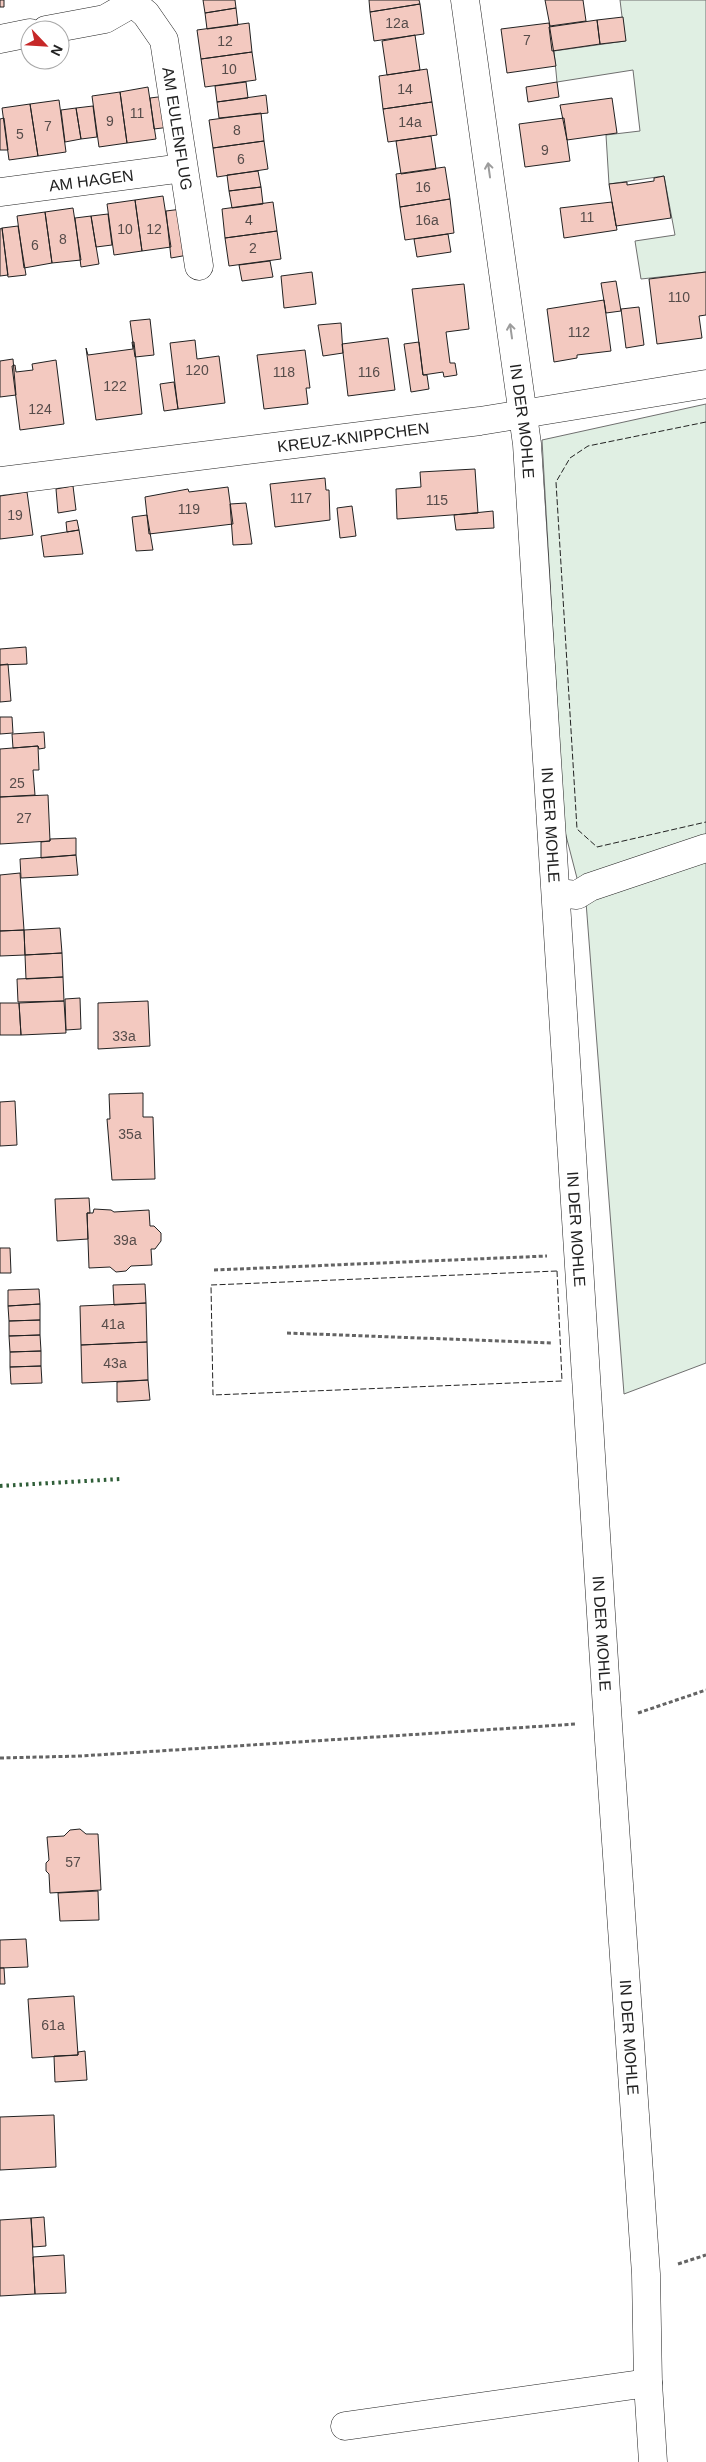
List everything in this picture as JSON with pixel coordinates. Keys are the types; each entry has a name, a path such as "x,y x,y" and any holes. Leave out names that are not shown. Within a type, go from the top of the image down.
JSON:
{"street":[{"name":"IN DER MOHLE","path":"465,0 527,444 646,2274 648,2383 654,2462"},
{"name":"AM EULENFLUG","path":"70,26 105,19 134,1 146,14 164,40 199,266"},
{"path":"0,39 20,35"},
{"name":"AM HAGEN","path":"0,192 183,168"},
{"name":"KREUZ-KNIPPCHEN","path":"0,481 522,414 706,384"},
{"path":"557,893 577,895 590,887 706,848"},
{"path":"345,2426 648,2383"}],"path":[{"path":"214,1270 580,1255"},
{"path":"287,1333 586,1346"},
{"path":"0,1758 81,1756 609,1722 706,1690"}],"green space":[{"path":"620,0 706,0 706,272 641,279 635,241 675,235 664,176 609,184 606,135 640,131 633,70 557,82 554,51 625,41"},
{"path":"706,404 706,841 578,882 564,828 542,440"},
{"path":"706,859 706,1363 624,1394 586,902"}],"building":[{"path":"0,0 4,0 4,7 0,7"},
{"path":"203,0 235,0 236,8 205,13"},
{"path":"369,0 419,0 420,4 370,12"},
{"path":"545,0 583,0 586,21 550,26"},
{"path":"420,4 424,34 374,41 370,12"},
{"path":"236,8 238,25 207,29 205,13"},
{"path":"623,17 626,41 600,44 597,20"},
{"path":"597,20 600,44 552,51 549,27"},
{"path":"249,23 252,52 201,59 197,30"},
{"path":"549,23 556,66 507,73 501,29"},
{"path":"415,35 420,70 387,75 382,41"},
{"path":"252,52 256,80 205,87 201,59"},
{"path":"427,69 432,102 383,109 379,76"},
{"path":"246,82 248,98 217,102 215,86"},
{"path":"557,82 559,97 528,102 526,87"},
{"path":"148,87 156,139 127,143 120,92"},
{"path":"120,92 127,143 99,147 92,96"},
{"path":"266,95 268,113 219,118 217,102"},
{"path":"166,96 170,127 154,129 150,98"},
{"path":"612,98 617,133 567,140 560,105"},
{"path":"59,100 66,152 38,156 30,104"},
{"path":"432,102 437,135 388,142 383,109"},
{"path":"30,104 38,156 9,160 2,108"},
{"path":"93,106 97,137 81,139 76,108"},
{"path":"76,108 81,139 65,142 61,110"},
{"path":"261,113 264,141 213,148 209,120"},
{"path":"4,118 8,150 0,150 0,119"},
{"path":"564,118 570,161 525,167 519,124"},
{"path":"431,136 436,169 401,174 396,141"},
{"path":"264,141 268,169 217,177 213,148"},
{"path":"445,167 450,199 400,207 396,174"},
{"path":"258,171 261,187 229,191 227,175"},
{"path":"664,176 671,218 616,226 609,184 627,182 627,185 654,181 654,178"},
{"path":"261,187 263,204 232,208 229,191"},
{"path":"163,196 171,247 142,251 135,200"},
{"path":"450,199 454,233 405,240 400,207"},
{"path":"135,200 142,251 114,255 107,204"},
{"path":"273,202 277,231 225,238 222,209"},
{"path":"612,202 617,230 564,238 560,208"},
{"path":"73,208 81,260 52,263 45,212"},
{"path":"182,209 188,255 171,258 166,211"},
{"path":"45,212 52,263 24,268 17,216"},
{"path":"108,214 112,245 96,247 91,216"},
{"path":"91,216 99,264 81,267 75,218"},
{"path":"18,226 26,275 8,277 2,228"},
{"path":"2,228 8,275 0,276 0,229"},
{"path":"277,231 281,259 229,266 225,238"},
{"path":"448,234 451,252 417,257 414,239"},
{"path":"270,261 273,277 242,281 239,265"},
{"path":"312,272 316,304 284,308 281,276"},
{"path":"706,272 706,315 699,316 702,338 657,344 649,279"},
{"path":"616,281 621,311 606,313 601,283"},
{"path":"464,284 469,329 446,332 450,363 455,363 457,375 444,377 443,372 423,375 412,289"},
{"path":"604,300 611,351 577,355 577,358 554,362 547,309"},
{"path":"639,307 644,345 626,348 621,309"},
{"path":"150,319 154,355 135,357 130,321"},
{"path":"341,323 343,353 323,356 318,325"},
{"path":"388,338 395,390 348,396 342,344"},
{"path":"195,340 197,359 219,356 225,403 178,409 170,343"},
{"path":"132,342 134,342 142,414 96,420 86,348 88,355 133,349"},
{"path":"419,342 423,375 427,375 429,389 411,392 404,344"},
{"path":"305,350 310,388 306,388 308,404 264,409 257,355"},
{"path":"13,359 16,395 0,397 0,361"},
{"path":"56,360 64,424 20,430 12,366 15,365 16,372 33,370 32,364"},
{"path":"174,382 178,409 164,411 160,384"},
{"path":"475,469 478,513 397,519 396,489 421,487 420,472"},
{"path":"325,478 326,490 329,490 330,520 275,527 270,484"},
{"path":"73,486 76,510 58,513 56,489"},
{"path":"228,487 233,524 149,534 145,497 188,489 189,492"},
{"path":"27,492 33,535 0,539 0,496"},
{"path":"246,503 252,544 233,545 230,504"},
{"path":"352,506 356,536 340,538 337,508"},
{"path":"493,511 494,528 456,530 454,515"},
{"path":"147,515 153,550 136,551 132,517"},
{"path":"77,520 79,530 67,532 66,522"},
{"path":"79,530 83,554 44,557 41,536"},
{"path":"26,647 27,664 0,665 0,649"},
{"path":"8,664 11,701 0,702 0,665"},
{"path":"0,717 12,717 13,733 0,734"},
{"path":"44,732 45,748 39,749 38,746 13,748 12,734"},
{"path":"38,746 39,770 33,770 35,795 0,797 0,749"},
{"path":"48,795 50,841 0,844 0,797"},
{"path":"76,838 76,855 41,858 41,842 50,841 50,839"},
{"path":"76,855 78,875 21,878 20,859"},
{"path":"20,873 24,930 0,931 0,875"},
{"path":"60,928 62,953 25,955 24,930"},
{"path":"24,930 25,955 0,956 0,931"},
{"path":"62,953 63,977 26,979 25,955"},
{"path":"63,977 64,1001 18,1002 17,979"},
{"path":"80,998 81,1029 66,1030 65,999"},
{"path":"64,1001 66,1033 21,1035 19,1003"},
{"path":"148,1001 150,1046 98,1049 98,1003"},
{"path":"0,1003 19,1003 21,1035 0,1035"},
{"path":"143,1093 143,1117 153,1117 155,1179 112,1180 107,1119 110,1119 109,1094"},
{"path":"15,1101 17,1145 0,1146 0,1102"},
{"path":"89,1198 90,1213 87,1213 88,1239 57,1241 55,1199"},
{"path":"94,1209 111,1210 114,1212 149,1210 150,1226 154,1226 161,1233 161,1241 155,1249 151,1249 152,1265 131,1266 126,1271 116,1272 110,1267 89,1268 87,1213 93,1213"},
{"path":"0,1248 10,1248 11,1273 0,1273"},
{"path":"145,1284 146,1303 114,1305 113,1285"},
{"path":"39,1289 40,1304 8,1306 8,1290"},
{"path":"146,1303 147,1342 81,1345 80,1306"},
{"path":"40,1304 40,1320 9,1321 8,1306"},
{"path":"40,1320 40,1335 9,1336 9,1321"},
{"path":"40,1335 41,1351 10,1352 9,1336"},
{"path":"147,1342 148,1380 82,1383 81,1345"},
{"path":"41,1351 41,1366 10,1367 10,1352"},
{"path":"41,1366 42,1383 11,1384 10,1367"},
{"path":"148,1380 150,1400 117,1402 117,1382"},
{"path":"80,1829 86,1834 98,1834 101,1890 50,1893 49,1874 46,1871 46,1863 49,1860 47,1837 64,1836 70,1830"},
{"path":"98,1891 99,1920 60,1921 58,1893"},
{"path":"26,1939 28,1967 0,1968 0,1940"},
{"path":"0,1968 4,1968 5,1984 0,1984"},
{"path":"74,1996 78,2055 32,2058 28,1999"},
{"path":"85,2051 87,2080 55,2082 54,2056 78,2055 78,2052"},
{"path":"54,2115 56,2167 0,2170 0,2117"},
{"path":"44,2217 46,2246 33,2247 31,2218"},
{"path":"31,2218 35,2294 0,2296 0,2220"},
{"path":"64,2255 66,2293 35,2294 33,2257"}],"hedge":[{"path":"0,1486 120,1479"}],"fence":[{"path":"706,422 588,446 570,458 556,482 577,829 597,847 706,822"},
{"path":"557,1271 562,1381 213,1395 211,1285 557,1271"}]}
